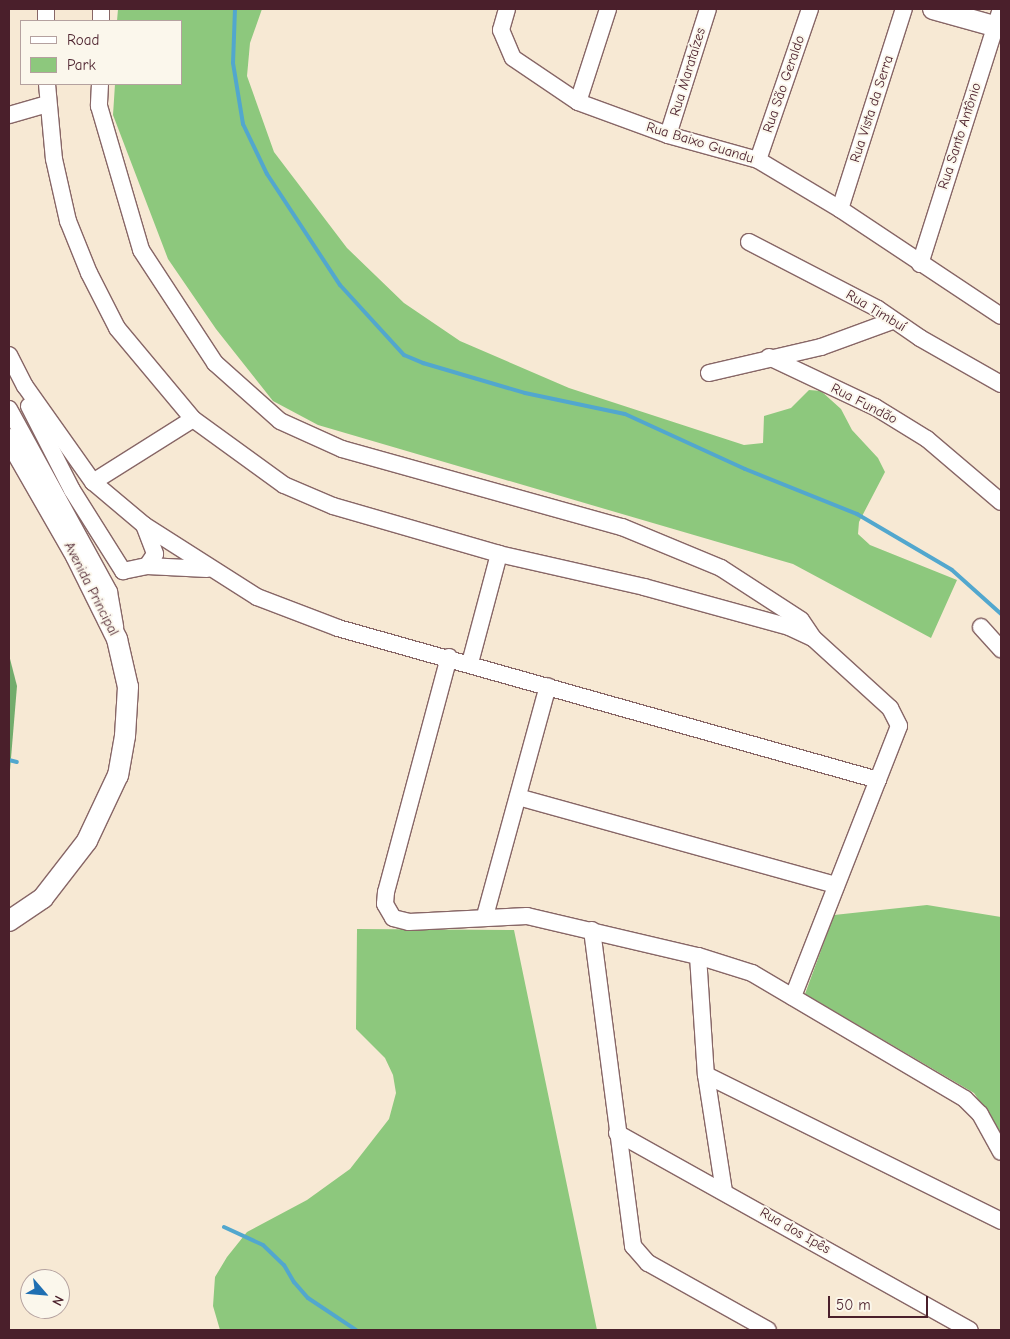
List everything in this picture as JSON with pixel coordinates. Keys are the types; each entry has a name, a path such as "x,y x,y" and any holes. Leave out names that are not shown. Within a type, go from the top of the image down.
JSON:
{"street":[{"name":"Rua Baixo Guandu","path":"507,9 501,30 513,58 578,102 668,135 758,160 840,208 920,264 1001,316"},
{"path":"578,102 608,9"},
{"name":"Rua Marataízes","path":"668,135 708,9"},
{"name":"Rua São Geraldo","path":"758,160 810,9"},
{"name":"Rua Vista da Serra","path":"840,208 904,9"},
{"path":"933,9 999,21"},
{"name":"Rua Santo Antônio","path":"920,264 999,21"},
{"path":"47,85 47,104 54,159 68,221 89,273 117,328 193,419 284,485 373,520 499,554 644,587 789,627 813,638"},
{"path":"100,85 99,106 141,250 215,363 280,421 342,449 622,527 720,568 801,620 813,638 896,716 899,726 793,997"},
{"path":"9,115 47,104"},
{"name":"Rua Timbuí","path":"749,242 878,309 892,320 1001,384"},
{"path":"709,373 768,357 821,347 892,320"},
{"path":"9,354 25,386 93,482 144,525 210,569 257,597 301,615 878,780"},
{"name":"Rua Fundão","path":"768,357 875,408 927,439 1001,502"},
{"path":"9,367 72,490 122,571 146,566 210,569"},
{"path":"9,409 57,500 110,592 117,639"},
{"path":"93,482 193,419"},
{"name":"Avenida Principal","path":"9,439 76,556 117,639 128,687 125,736 118,775 87,841 43,898 9,921"},
{"path":"57,500 72,490"},
{"path":"144,525 155,554 146,566"},
{"path":"470,663 499,554"},
{"path":"981,627 1001,649"},
{"path":"449,657 385,904 393,918 409,922 485,916 526,916 698,956 752,973 965,1099 980,1114 1001,1152"},
{"path":"485,916 548,686"},
{"path":"518,797 836,886"},
{"path":"592,930 632,1246 638,1255 768,1330"},
{"path":"698,956 706,1075 724,1191"},
{"path":"706,1075 1001,1221"},
{"name":"Rua dos Ipês","path":"617,1133 970,1330"}],"green space":[{"path":"118,9 262,9 250,43 247,76 274,152 347,248 404,303 460,341 569,388 744,445 763,443 764,416 791,408 809,390 821,391 841,409 852,430 878,458 885,472 859,522 858,534 870,545 957,580 931,638 793,564 318,425 273,401 216,329 168,259 113,115 115,85 182,85 182,20 117,20"},
{"path":"9,655 17,686 9,782"},
{"path":"927,905 1001,917 1001,1133 974,1093 805,994 834,915"},
{"path":"357,929 514,930 597,1330 220,1330 213,1306 215,1277 227,1257 247,1232 307,1200 350,1169 389,1119 396,1093 393,1075 385,1058 356,1029"}],"waterway":[{"path":"235,9 233,63 243,124 267,174 340,285 404,355 423,363 525,393 625,414 745,469 857,514 952,570 1001,614"},
{"path":"9,760 17,762"},
{"path":"224,1227 263,1245 284,1265 294,1282 308,1298 356,1330"}]}
